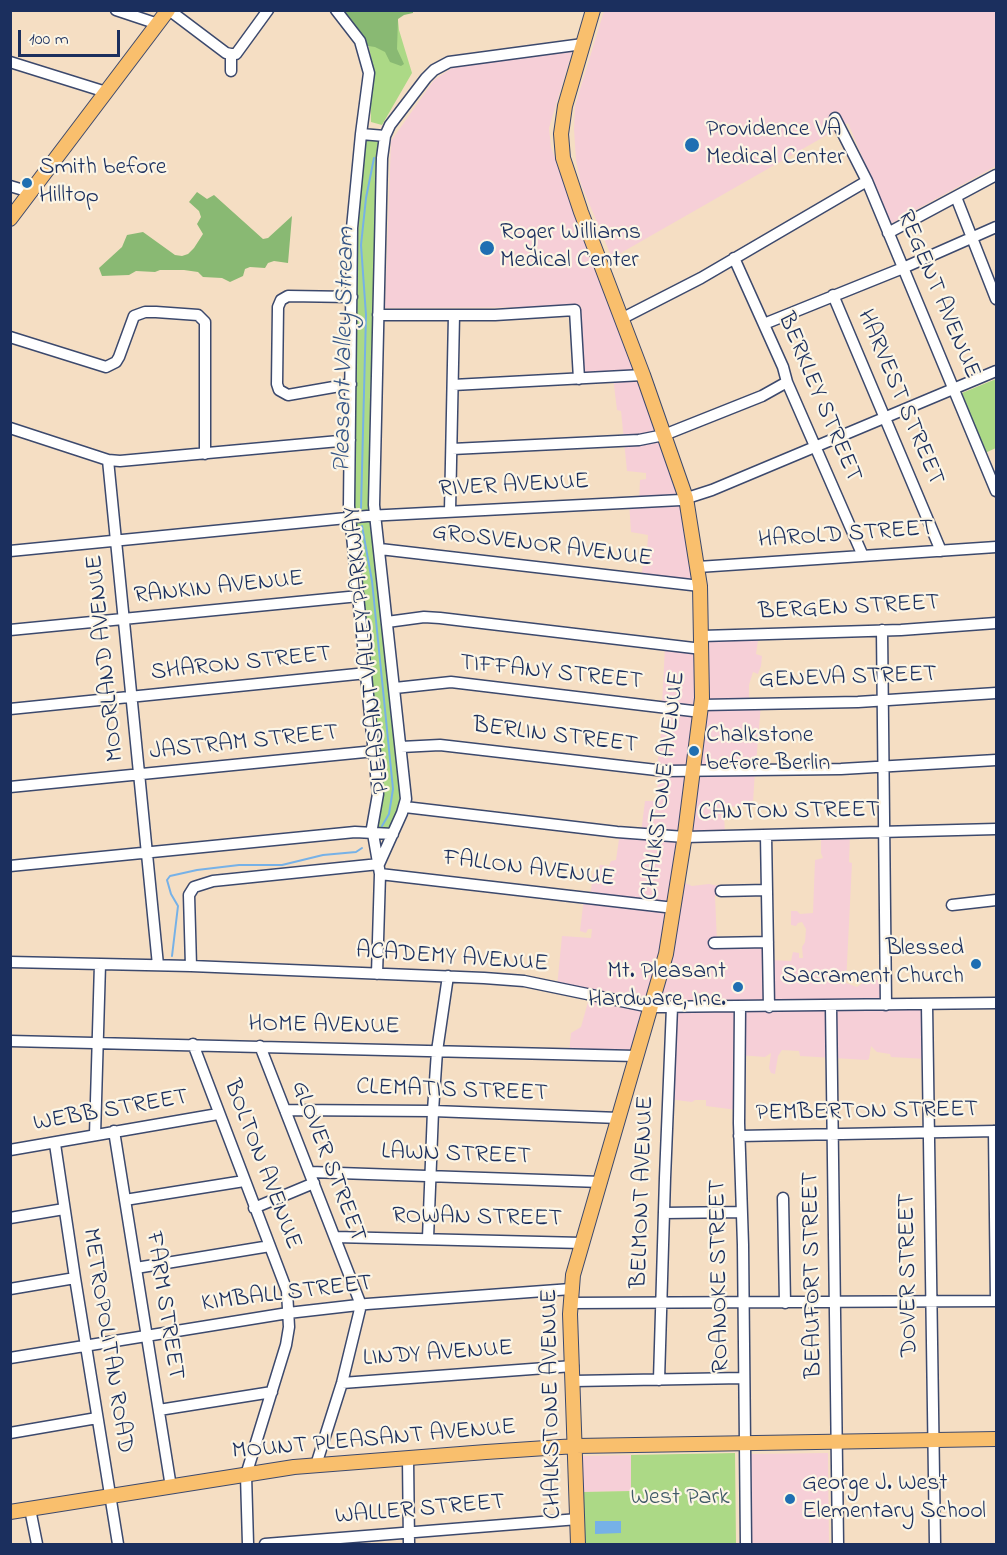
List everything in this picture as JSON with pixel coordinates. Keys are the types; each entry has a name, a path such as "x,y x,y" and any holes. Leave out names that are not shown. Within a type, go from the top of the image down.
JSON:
{"main road":[{"path":"10,219 168,10"},
{"name":"CHALKSTONE AVENUE","path":"578,1545 571,1296 582,1243 666,954 685,837 702,708 700,585 686,498 563,158 561,134 568,90 592,10"},
{"name":"MOUNT PLEASANT AVENUE","path":"10,1512 294,1467 408,1458 576,1446 996,1439"}],"street":[{"path":"116,10 158,24"},
{"path":"168,10 226,53 231,54 236,54 268,10"},
{"name":"PLEASANT VALLEY PARKWAY","path":"336,10 360,41 368,61 369,73 352,228 350,518 375,751 378,800 372,833 379,869"},
{"path":"361,134 385,136 390,125 426,78 441,65 467,58 583,44"},
{"path":"231,54 231,71"},
{"path":"10,62 106,92"},
{"name":"REGENT AVENUE","path":"836,118 867,181 996,491"},
{"name":"PLEASANT VALLEY PARKWAY","path":"379,869 405,807 395,688 375,515 382,158 385,136"},
{"path":"888,233 996,176"},
{"path":"621,319 701,278 867,181"},
{"path":"10,186 30,192"},
{"path":"956,197 996,299"},
{"path":"764,324 903,268 996,226"},
{"name":"BERKLEY STREET","path":"734,258 863,556"},
{"name":"HARVEST STREET","path":"833,295 941,551"},
{"path":"351,384 288,395 279,390 278,307 281,300 288,296 352,297"},
{"path":"378,315 495,315 575,310 579,379"},
{"path":"10,338 106,367 116,362 119,357 134,316 145,312 198,315 205,322 205,454"},
{"path":"450,511 454,315"},
{"name":"RIVER AVENUE","path":"10,551 375,515 681,500 712,490 996,371"},
{"path":"453,385 643,375"},
{"path":"452,449 639,440 664,435 762,396 788,382"},
{"path":"10,428 108,460 134,462 350,440"},
{"path":"985,464 996,458"},
{"name":"MOORLAND AVENUE","path":"108,460 148,852"},
{"name":"HAROLD STREET","path":"698,567 996,547"},
{"name":"GROSVENOR AVENUE","path":"380,549 700,585"},
{"name":"RANKIN AVENUE","path":"10,630 359,596"},
{"path":"387,622 424,617 440,618 702,643"},
{"name":"BERGEN STREET","path":"702,643 996,623"},
{"path":"882,630 886,1005"},
{"name":"SHARON STREET","path":"10,709 367,674"},
{"name":"TIFFANY STREET","path":"395,688 451,682 702,708"},
{"name":"GENEVA STREET","path":"702,708 996,693"},
{"name":"BERLIN STREET","path":"401,747 440,745 665,771 883,768 996,760"},
{"name":"JASTRAM STREET","path":"10,787 140,776 375,751"},
{"name":"PLEASANT VALLEY PARKWAY","path":"348,832 365,820 378,800"},
{"name":"CANTON STREET","path":"405,807 617,832 685,837 996,829"},
{"path":"10,866 348,832 393,834"},
{"path":"766,835 769,1007"},
{"path":"148,852 158,965"},
{"path":"191,966 189,895 194,886 213,881 379,869 377,974"},
{"name":"FALLON AVENUE","path":"379,869 674,908"},
{"path":"721,891 767,890"},
{"path":"952,905 996,900"},
{"path":"714,943 768,942"},
{"name":"ACADEMY AVENUE","path":"10,962 191,966 524,981 650,1007 996,1003"},
{"path":"95,1135 100,964"},
{"path":"428,1238 437,1051 448,976"},
{"name":"DOVER STREET","path":"927,1005 934,1545"},
{"name":"BEAUFORT STREET","path":"831,1006 838,1545"},
{"name":"BELMONT AVENUE","path":"659,1380 672,1007"},
{"name":"ROANOKE STREET","path":"740,1007 739,1136 746,1545"},
{"name":"HOME AVENUE","path":"10,1041 636,1056"},
{"name":"BOLTON AVENUE","path":"193,1044 287,1292 286,1345 246,1475 248,1545"},
{"name":"GLOVER STREET","path":"260,1046 361,1305"},
{"name":"CLEMATIS STREET","path":"285,1110 433,1111 618,1118"},
{"name":"WEBB STREET","path":"10,1150 218,1114"},
{"name":"FARM STREET","path":"114,1131 171,1487"},
{"path":"995,1131 996,1300"},
{"name":"PEMBERTON STREET","path":"739,1136 995,1131"},
{"name":"METROPOLITAN ROAD","path":"55,1144 118,1545"},
{"name":"LAWN STREET","path":"255,1208 312,1178 431,1176 601,1182"},
{"path":"125,1200 244,1181"},
{"path":"783,1198 785,1303"},
{"path":"10,1218 64,1209"},
{"path":"664,1214 741,1212"},
{"name":"ROWAN STREET","path":"335,1237 582,1243"},
{"path":"136,1268 270,1246"},
{"path":"10,1289 75,1278"},
{"name":"KIMBALL STREET","path":"10,1358 288,1313 361,1305 571,1296 662,1304 996,1300"},
{"path":"316,1465 342,1383 361,1305"},
{"name":"LINDY AVENUE","path":"342,1383 573,1366"},
{"path":"573,1381 743,1378"},
{"path":"159,1410 272,1392"},
{"path":"10,1433 97,1418"},
{"path":"408,1458 409,1545"},
{"path":"30,1509 37,1545"},
{"name":"WALLER STREET","path":"265,1545 578,1519"}],"shaded area":[{"name":"Providence VA Medical Center","path":"604,11 996,11 996,166 890,224 848,123 612,258 581,184 576,160 574,129 575,106"},
{"name":"Roger Williams Medical Center","path":"572,52 549,128 551,147 608,302 660,417 701,584 641,579 644,556 647,553 648,535 631,532 629,502 639,500 640,480 646,479 646,473 627,471 621,411 617,410 613,377 583,377 583,350 578,325 572,310 583,307 385,308 391,141 434,80 455,66"},
{"path":"759,634 756,654 762,656 761,666 758,674 753,672 749,685 749,703 761,704 756,764 753,770 755,771 753,802 727,808 724,814 725,835 686,836 680,881 692,886 709,884 719,886 721,890 715,896 717,942 767,942 770,960 791,961 793,952 799,953 799,958 803,958 802,947 805,942 806,929 802,922 796,926 791,925 791,911 797,911 800,914 813,913 815,860 823,858 821,834 850,834 849,862 852,863 846,983 857,987 865,981 884,979 885,1003 926,1004 926,1059 891,1057 890,1054 877,1052 871,1046 867,1060 800,1056 799,1051 782,1050 778,1056 775,1074 771,1073 769,1068 771,1053 765,1057 739,1055 737,1110 706,1106 706,1100 692,1102 668,1099 672,1012 652,1007 637,1054 569,1054 571,1033 581,1027 590,995 557,987 562,936 591,938 592,929 588,929 586,933 580,931 584,898 590,898 593,874 598,872 600,865 609,866 611,861 616,860 620,832 641,833 645,801 656,801 659,771 657,768 664,707 662,706 665,646 702,648 705,636"},
{"name":"George J. West Elementary School","path":"828,1453 829,1544 751,1544 750,1454"},
{"path":"631,1455 632,1491 583,1492 582,1456"}],"green space":[{"path":"336,11 413,11 398,19 397,49 404,64 401,66 390,62 385,52 375,47 362,45"},
{"path":"397,11 399,30 412,73 382,125 371,122 370,86 375,75 367,39"},
{"path":"361,134 384,142 375,515 405,807 393,834 372,833 380,804 350,518"},
{"path":"197,192 207,199 214,195 263,239 268,238 292,216 288,263 274,261 268,263 265,268 250,267 245,269 243,276 230,282 222,278 203,277 198,272 184,270 136,271 129,275 102,276 99,268 122,247 127,235 143,232 175,255 188,254 203,234 197,224 201,217 199,211 189,202"},
{"path":"996,379 996,448 985,453 962,393"},
{"name":"West Park","path":"735,1453 736,1544 583,1544 583,1492 631,1491 631,1455"}],"water":[{"path":"595,1521 621,1521 621,1533 595,1534"}],"waterway":[{"name":"Pleasant Valley Stream","path":"361,508 366,315 361,245 366,198 374,158"},
{"name":"Pleasant Valley Stream","path":"362,526 372,581 393,789 389,814 382,826"},
{"name":"Pleasant Valley Stream","path":"172,956 178,906 167,880 170,876 239,865 282,865 323,855 356,852 362,848"}],"place":[{"name":"Providence VA Medical Center","path":"692,145"},
{"name":"Smith before Hilltop","path":"27,183"},
{"name":"Roger Williams Medical Center","path":"487,248"},
{"name":"Chalkstone before Berlin","path":"694,751"},
{"name":"Blessed Sacrament Church","path":"976,964"},
{"name":"Mt. Pleasant Hardware, Inc.","path":"738,987"},
{"name":"George J. West Elementary School","path":"790,1499"}]}
